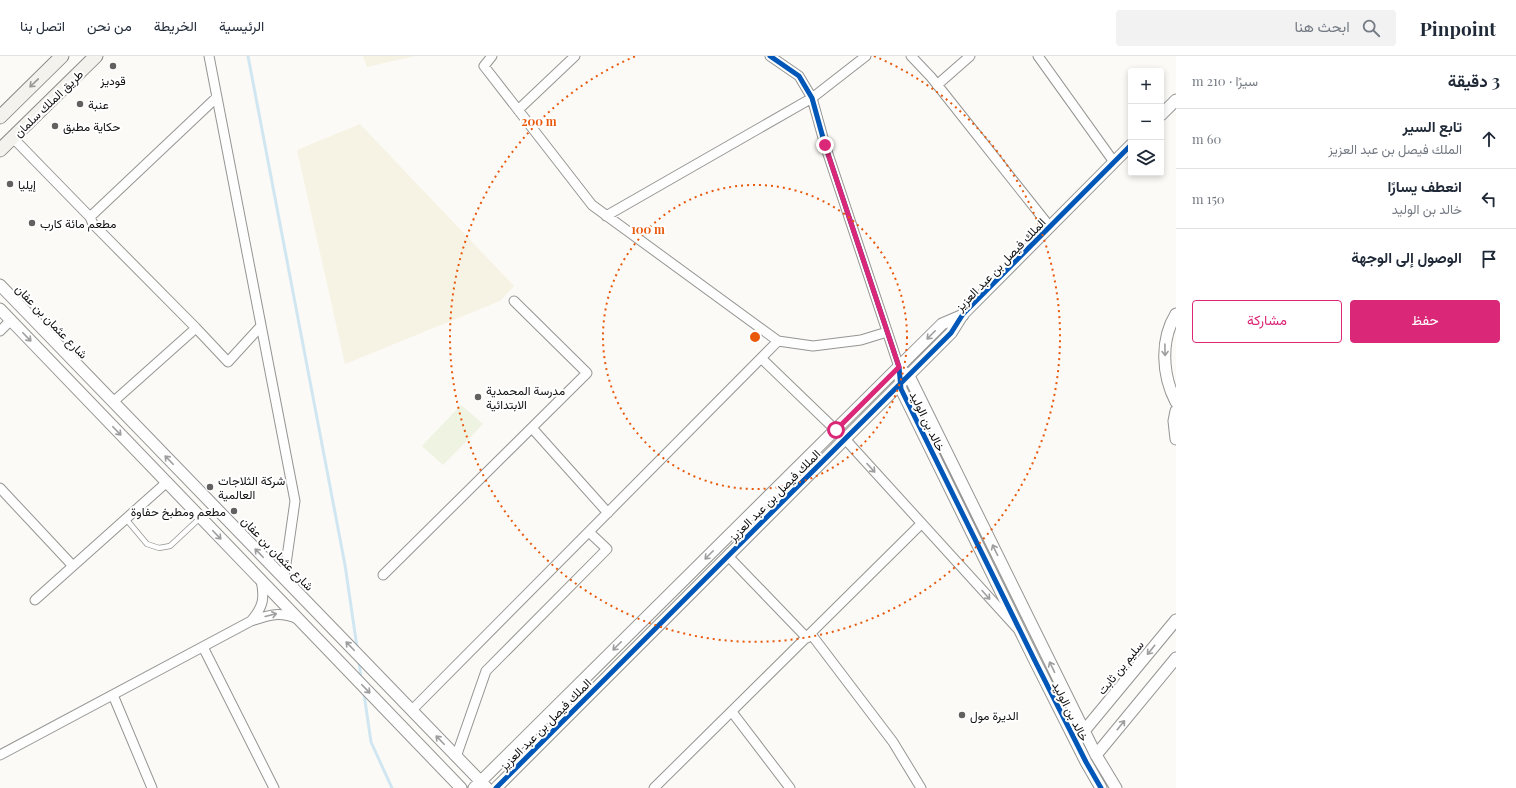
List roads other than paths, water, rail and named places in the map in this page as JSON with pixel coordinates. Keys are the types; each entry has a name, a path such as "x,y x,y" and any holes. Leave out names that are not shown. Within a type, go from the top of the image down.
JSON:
{"main road":[{"name":"طريق الملك سلمان","path":"0,117 62,56"},
{"name":"طريق الملك سلمان","path":"0,150 96,56"}],"street":[{"path":"209,56 295,501 284,578"},
{"path":"492,56 484,66 592,205 778,341 813,346 861,340 887,332"},
{"path":"518,110 576,56"},
{"name":"خالد بن الوليد","path":"770,56 799,76 812,98 825,145 904,380 901,389 1020,632 1086,762 1101,788"},
{"path":"606,216 812,98 866,56"},
{"path":"911,56 937,85 1050,228"},
{"path":"937,85 970,56"},
{"path":"1038,56 1114,162"},
{"path":"90,217 217,97"},
{"path":"1164,112 1176,100"},
{"path":"13,138 90,217 93,224 228,362 261,326"},
{"name":"الملك فيصل بن عبد العزيز","path":"496,788 951,333 963,314 1128,148"},
{"name":"شارع عثمان بن عفان","path":"0,285 412,710 481,786"},
{"path":"383,575 586,373 514,301"},
{"path":"0,309 461,788"},
{"name":"الملك فيصل بن عبد العزيز","path":"481,786 942,324 963,314"},
{"path":"1176,314 1171,322 1165,344 1166,368 1176,402"},
{"path":"0,331 11,320"},
{"path":"113,402 196,328"},
{"path":"412,710 778,341"},
{"path":"761,358 845,439 1020,632"},
{"name":"خالد بن الوليد","path":"904,380 911,380 1096,755 1116,788"},
{"path":"1176,411 1174,421 1176,439"},
{"path":"532,428 608,513"},
{"path":"35,600 167,482"},
{"path":"0,488 73,566"},
{"path":"654,788 921,524"},
{"path":"456,757 486,671 607,550 589,532"},
{"path":"728,556 809,636 893,742 921,788"},
{"path":"251,621 259,611 262,603 263,591 261,580"},
{"path":"0,755 251,621 277,613 287,614 299,619"},
{"name":"سليم بن ثابت","path":"1084,731 1176,620"},
{"path":"203,647 274,788"},
{"path":"1096,755 1171,667 1176,658"},
{"path":"113,695 152,788"},
{"path":"732,712 785,786"}],"lane":[{"path":"126,519 147,544 159,548 170,546 200,518"}],"waterway":[{"path":"248,56 345,565 357,647"},
{"path":"359,663 361,677"},
{"path":"364,694 371,742 392,788"}],"place":[{"name":"قوديز","path":"113,66"},
{"name":"عنبة","path":"80,104"},
{"name":"حكاية مطبق","path":"55,126"},
{"name":"إيليا","path":"10,184"},
{"name":"مطعم مائة كارب","path":"32,223"},
{"name":"مدرسة المحمدية الابتدائية","path":"478,397"},
{"name":"شركة الثلاجات العالمية","path":"210,487"},
{"name":"مطعم ومطبخ حفاوة","path":"234,511"},
{"name":"الديرة مول","path":"962,715"}]}
